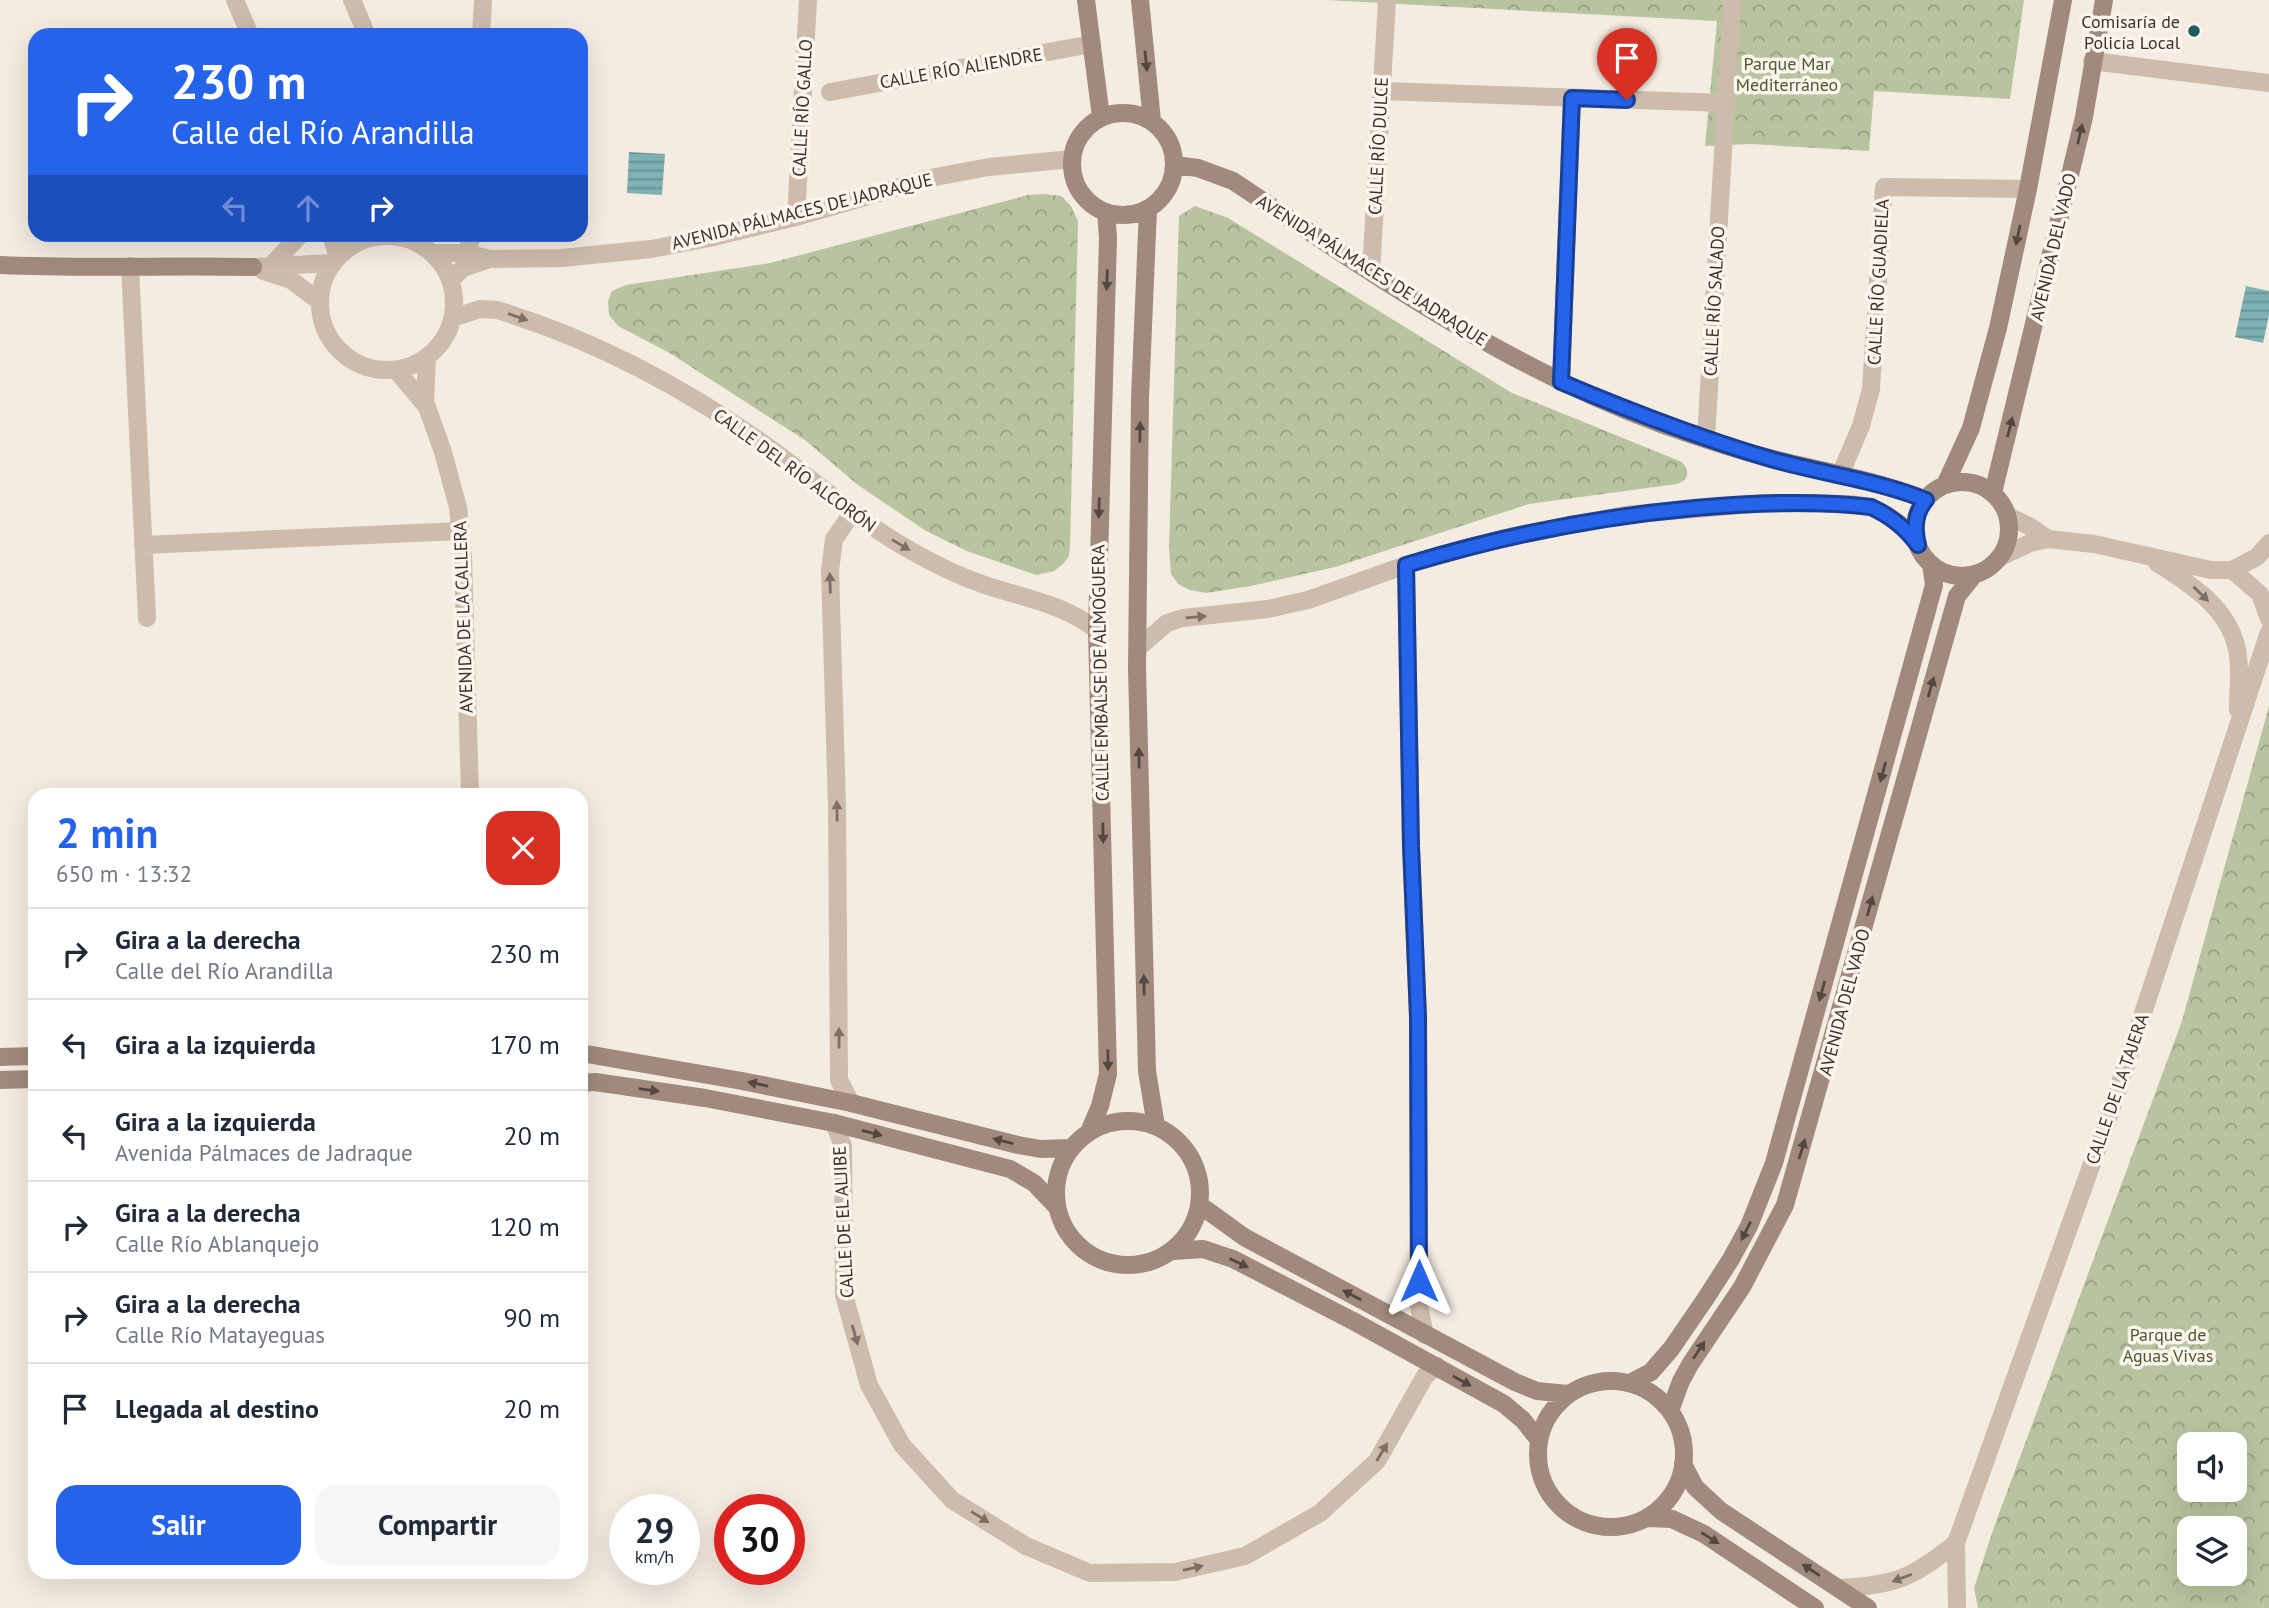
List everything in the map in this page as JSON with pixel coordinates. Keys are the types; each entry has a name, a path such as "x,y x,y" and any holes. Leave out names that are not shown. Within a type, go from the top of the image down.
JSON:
{"main road":[{"path":"1086,0 1101,117"},
{"path":"1140,0 1152,121"},
{"name":"AVENIDA DEL VADO","path":"1945,485 1971,428 1998,328 2028,189 2063,0"},
{"name":"AVENIDA DEL VADO","path":"1993,493 2084,117 2104,0"},
{"path":"1122,112 1152,121 1166,138 1175,165 1171,182 1163,196 1148,209 1125,215 1106,212 1088,201 1074,180 1072,159 1077,139 1088,125 1101,117 1122,112"},
{"name":"AVENIDA PÁLMACES DE JADRAQUE","path":"1175,165 1198,168 1233,181 1441,317 1561,382 1660,424 1773,460 1906,492 1926,500"},
{"name":"CALLE EMBALSE DE ALMOGUERA","path":"1148,209 1140,398 1137,668 1147,1071 1156,1126"},
{"name":"CALLE EMBALSE DE ALMOGUERA","path":"1089,1132 1100,1106 1108,1074 1097,630 1108,238 1106,212"},
{"path":"0,265 57,268 261,267"},
{"path":"1960,481 1976,483 1993,493 2008,516 2010,530 2007,545 2000,557 1987,570 1974,575 1957,576 1941,572 1931,564 1918,545 1915,534 1916,518 1926,500 1932,492 1960,481"},
{"name":"AVENIDA DEL VADO","path":"1630,1383 1651,1372 1671,1349 1731,1259 1763,1194 1780,1143 1934,586 1931,564"},
{"name":"AVENIDA DEL VADO","path":"1670,1411 1691,1363 1742,1287 1785,1205 1957,596 1974,575"},
{"path":"588,1054 851,1103 1018,1145 1041,1149 1070,1148"},
{"path":"0,1057 28,1056"},
{"path":"0,1080 28,1079"},
{"path":"588,1082 705,1098 834,1123 1010,1169 1034,1183 1056,1206"},
{"path":"1133,1121 1156,1126 1173,1136 1196,1167 1201,1186 1200,1205 1191,1230 1174,1251 1160,1259 1132,1266 1103,1262 1079,1247 1062,1225 1056,1206 1060,1166 1070,1148 1089,1132 1110,1122 1133,1121"},
{"path":"1200,1205 1244,1237 1515,1382 1537,1391 1568,1394"},
{"path":"1174,1251 1203,1249 1233,1259 1504,1404 1523,1420 1539,1440"},
{"path":"1647,1518 1664,1504 1677,1486 1683,1464 1681,1437 1670,1411 1653,1394 1630,1383 1608,1381 1587,1384 1568,1394 1544,1423 1539,1440 1538,1459 1543,1483 1554,1500 1569,1514 1597,1526 1622,1526 1647,1518 1672,1519 1704,1534 1815,1608"},
{"path":"1683,1464 1695,1487 1721,1511 1868,1608"}],"street":[{"path":"235,0 247,28"},
{"path":"352,0 364,28"},
{"path":"481,28 483,0"},
{"name":"CALLE RÍO GALLO","path":"796,217 808,0"},
{"name":"CALLE RÍO DULCE","path":"1371,272 1387,0"},
{"name":"CALLE RÍO SALADO","path":"1706,438 1721,164 1716,103 1732,0"},
{"name":"CALLE RÍO ALIENDRE","path":"830,92 1092,44"},
{"path":"2092,61 2269,83"},
{"path":"1382,91 1716,103"},
{"path":"1561,382 1572,98"},
{"name":"AVENIDA PÁLMACES DE JADRAQUE","path":"432,253 466,253 490,258 562,258 651,249 796,217 930,178 989,167 1072,159"},
{"name":"CALLE RÍO GUADIELA","path":"1840,475 1861,426 1871,389 1884,187 2028,189"},
{"path":"261,267 291,242"},
{"path":"332,242 335,259"},
{"path":"354,242 335,259 324,279 319,300 327,334 338,350 381,371 413,366 427,357 443,339 453,318 452,279 432,253 415,242"},
{"path":"466,253 470,242"},
{"name":"AVENIDA PÁLMACES DE JADRAQUE","path":"452,279 463,268 490,258"},
{"path":"261,267 335,259"},
{"path":"130,266 147,618"},
{"path":"261,267 291,280 319,300"},
{"name":"CALLE DEL RÍO ALCORÓN","path":"453,318 480,309 497,310 603,349 667,382 725,417 880,532 941,567 985,585 1048,603 1078,615 1097,630"},
{"name":"AVENIDA DE LA CALLERA","path":"427,357 425,402 443,452 458,507 461,531 470,788"},
{"name":"AVENIDA DE LA CALLERA","path":"396,370 425,402"},
{"path":"1138,648 1167,623 1183,618 1268,609 1308,600 1406,565 1513,536 1611,517 1764,503 1871,507 1887,514 1907,529 1918,545"},
{"path":"851,1103 839,1080 837,806 830,571 834,539 853,512"},
{"path":"2008,516 2048,539"},
{"path":"143,545 461,531"},
{"path":"2000,557 2030,543 2048,539 2094,544 2211,570 2232,570 2257,557 2269,543"},
{"path":"2145,555 2193,586 2224,616 2237,649 2238,724"},
{"path":"1406,565 1411,846 1418,1017 1419,1307 1425,1335"},
{"path":"2232,570 2260,594 2269,620"},
{"name":"CALLE DE LA TAJERA","path":"1956,1608 1956,1543 2108,1119 2269,632"},
{"name":"CALLE DE EL ALJIBE","path":"834,1123 843,1146 844,1295 869,1385 902,1445 952,1500 1026,1546 1090,1573 1175,1572 1245,1556 1320,1513 1377,1461 1425,1376 1437,1366"},
{"path":"1839,1588 1873,1587 1903,1579 1927,1566 1956,1543"}],"green space":[{"name":"Parque Mar Mediterráneo","path":"1326,0 2024,0 2010,99 1874,91 1869,151 1750,144 1705,146 1717,21"},
{"path":"1028,195 1061,196 1071,206 1078,221 1070,546 1069,556 1054,571 1036,575 967,551 926,531 858,485 805,440 668,352 618,326 609,315 608,301 612,291 626,285 770,263"},
{"path":"1195,206 1228,218 1512,393 1682,462 1687,469 1686,478 1677,484 1529,504 1335,567 1251,586 1206,593 1178,584 1171,574 1169,548 1179,216"},
{"name":"Parque de Aguas Vivas","path":"2269,706 2269,1608 1978,1608 1974,1588 1994,1527 2182,1021"}],"water":[{"path":"629,152 665,154 662,195 627,193"},
{"path":"2246,286 2269,291 2269,315 2263,343 2235,337"}],"place":[{"name":"Comisaría de Policía Local","path":"2194,31"}],"route":[{"path":"1419,1281 1418,1017 1411,846 1406,565 1513,536 1625,515 1764,503 1850,504 1871,507 1887,514 1907,529 1918,545 1915,534 1916,518 1926,500 1881,485 1773,460 1660,424 1561,382 1572,98 1627,100"}]}
